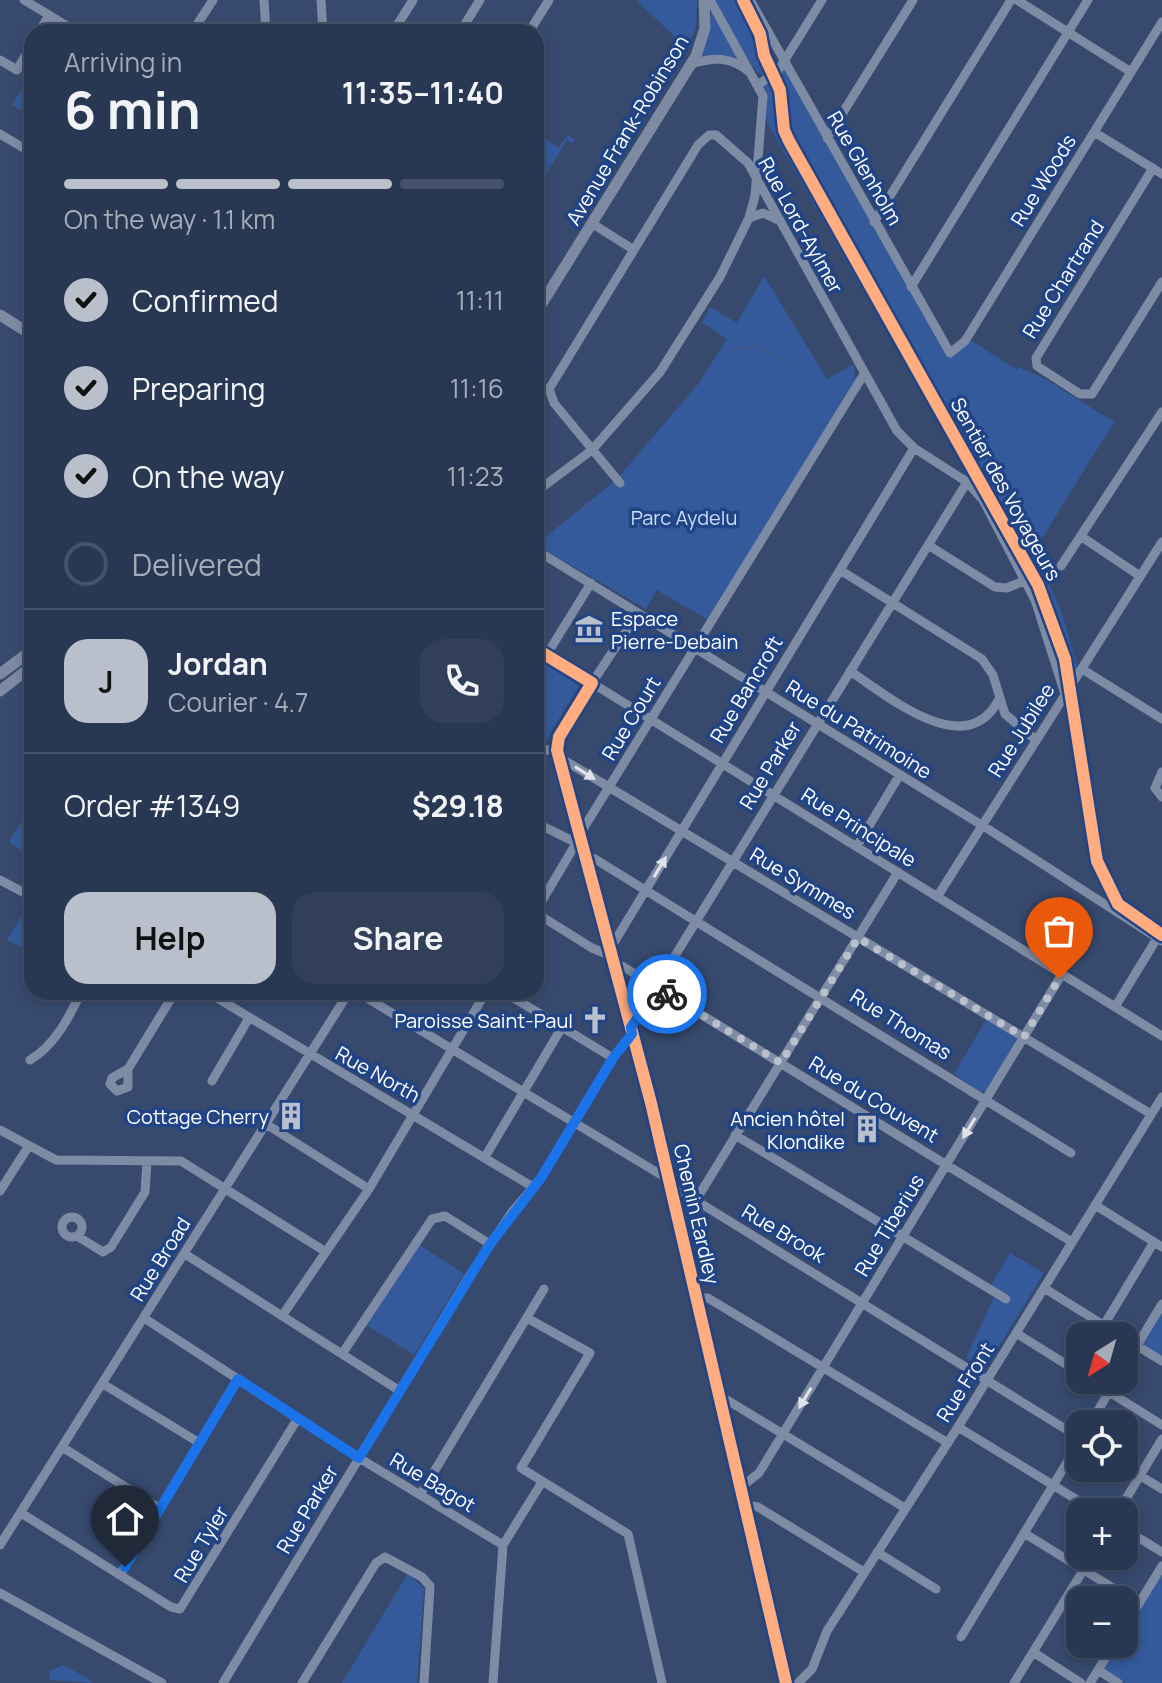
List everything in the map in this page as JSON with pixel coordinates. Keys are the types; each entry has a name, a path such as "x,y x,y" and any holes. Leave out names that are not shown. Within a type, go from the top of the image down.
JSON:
{"main road":[{"name":"Avenue Frank-Robinson","path":"544,301 691,64 705,28 707,0"},
{"path":"0,315 24,330"},
{"name":"Rue Principale","path":"544,654 592,683"},
{"path":"0,674 24,656"},
{"path":"0,691 24,672"},
{"path":"558,754 559,737 592,683"},
{"name":"Chemin Eardley","path":"558,754 632,1030 786,1683"}],"street":[{"path":"24,0 64,24"},
{"path":"198,24 213,0"},
{"path":"264,0 266,24"},
{"path":"321,0 322,24"},
{"path":"398,24 413,0"},
{"path":"465,24 480,0"},
{"path":"534,24 549,0"},
{"path":"544,486 592,450 671,358 726,267 749,218 764,102 759,84 707,0"},
{"name":"Rue Glenholm","path":"750,0 950,353"},
{"path":"759,84 778,71 822,0"},
{"path":"827,138 913,0"},
{"path":"874,222 1014,0 1131,72"},
{"path":"911,287 1088,0"},
{"path":"44,24 49,15"},
{"name":"Rue Woods","path":"950,353 960,349 1162,22"},
{"path":"0,60 17,70 24,58"},
{"path":"691,64 728,59 741,65 759,84"},
{"name":"Rue Chartrand","path":"1094,132 1158,171 1036,358 1037,366 1080,394 1092,394 1162,282"},
{"path":"0,134 24,148"},
{"name":"Rue Lord-Aylmer","path":"620,483 554,403 549,389 698,145 709,135 720,136 744,159 897,431 914,448 967,482 983,500 1026,580 1050,640 1065,694"},
{"path":"749,218 763,213 778,220"},
{"path":"593,224 634,250"},
{"name":"Rue Court","path":"544,899 694,647 864,374"},
{"path":"1061,566 1162,412"},
{"name":"Rue Bancroft","path":"611,952 680,832 914,448"},
{"name":"Rue Parker","path":"223,1683 490,1244 574,1125 816,724 967,482"},
{"path":"1082,537 1140,576"},
{"name":"Rue Jubilee","path":"937,897 1162,542"},
{"path":"928,545 995,587 1007,588 1026,580"},
{"name":"Rue du Patrimoine","path":"544,555 1160,937"},
{"path":"840,570 982,659 993,675 999,699 1010,722 1036,740"},
{"path":"544,648 591,583"},
{"path":"592,683 638,613"},
{"path":"1082,669 1162,719"},
{"path":"850,671 945,727 963,728 984,720 1010,722"},
{"name":"Rue Principale","path":"592,683 1162,1036"},
{"path":"984,720 999,699"},
{"name":"Rue Symmes","path":"544,749 558,754 680,832 1151,1114"},
{"path":"1162,772 1155,788 1162,797"},
{"path":"857,846 899,776"},
{"path":"544,826 579,841"},
{"name":"Rue Thomas","path":"586,857 592,857 822,996 1071,1153"},
{"path":"696,1200 898,872"},
{"path":"0,880 24,893"},
{"path":"544,917 592,948 611,952"},
{"path":"1115,1007 1160,937"},
{"name":"Rue du Couvent","path":"615,968 622,966 1072,1242"},
{"name":"Rue Tiberius","path":"740,1488 755,1479 1062,974"},
{"path":"30,1060 42,1053 55,1038 76,1000"},
{"path":"128,1069 170,1000"},
{"name":"Rue North","path":"220,1000 533,1187"},
{"name":"Rue Broad","path":"0,1545 344,1000"},
{"name":"Rue Brook","path":"370,1000 987,1378 1066,1430"},
{"path":"282,1316 369,1189 481,1000"},
{"path":"517,1000 613,1058"},
{"path":"212,1081 249,1018"},
{"path":"485,1157 562,1027"},
{"name":"Rue Front","path":"798,1683 812,1669 827,1631 948,1443 1162,1097"},
{"path":"266,1124 369,1189"},
{"path":"0,1130 56,1160 181,1161 326,1252"},
{"path":"735,1135 1006,1299"},
{"path":"0,1191 28,1147"},
{"path":"77,1236 103,1252 111,1247 145,1192 147,1162"},
{"path":"1095,1205 1158,1245 1106,1322"},
{"path":"342,1354 432,1219 445,1216 490,1244"},
{"path":"185,1254 400,1391"},
{"path":"1044,1288 1099,1322"},
{"path":"420,1495 544,1289"},
{"path":"697,1298 708,1298 948,1443"},
{"path":"1138,1344 1162,1304"},
{"name":"Rue Bagot","path":"144,1318 359,1458 503,1545"},
{"path":"527,1318 590,1353 521,1468 628,1534 662,1683"},
{"path":"1016,1333 1066,1364"},
{"path":"1138,1347 1162,1361"},
{"path":"120,1575 238,1379"},
{"path":"103,1384 198,1442"},
{"path":"1112,1394 1162,1425"},
{"path":"721,1400 727,1400 905,1508"},
{"name":"Rue Tyler","path":"21,1513 171,1607 184,1606 298,1418"},
{"path":"958,1427 1074,1498"},
{"path":"1127,1498 1162,1439"},
{"path":"62,1447 159,1508"},
{"path":"961,1637 1066,1462"},
{"path":"1140,1476 1162,1489"},
{"path":"493,1683 503,1545 542,1482"},
{"path":"744,1505 758,1507 864,1572"},
{"path":"1024,1533 1066,1558"},
{"path":"1138,1537 1162,1552"},
{"path":"877,1552 936,1589"},
{"path":"302,1683 379,1560 385,1557 422,1577 430,1586 424,1683"},
{"path":"1086,1570 1139,1604 1162,1566"},
{"path":"1014,1683 1083,1570"},
{"path":"0,1593 162,1683"},
{"path":"1033,1652 1081,1683"},
{"path":"1090,1683 1105,1658"},
{"path":"1098,1670 1118,1683"}],"green space":[{"path":"636,0 697,0 696,28 688,49"},
{"path":"711,0 742,0 776,62 772,70 762,75 756,71"},
{"path":"712,9 742,61 719,55 702,56"},
{"path":"784,61 950,353 967,338 1017,370 1019,367 1047,380 1114,422 1034,551 1063,616 1079,673 1065,694 1037,608 997,524 962,477 966,471 763,115 759,84"},
{"path":"24,85 24,112 12,105"},
{"path":"568,135 575,140 573,143 567,140 544,177 544,139 558,148"},
{"name":"Parc Aydelu","path":"764,276 827,379 854,364 855,380 708,620 657,590 646,609 544,550 544,538 617,479 699,383 727,339 702,322 710,307 737,323"},
{"path":"547,665 579,686 546,740 544,739 544,670"},
{"path":"24,817 24,852 9,842"},
{"path":"24,912 24,948 7,940"},
{"path":"986,1020 1017,1038 987,1091 981,1092 954,1074"},
{"path":"418,1244 464,1274 414,1355 365,1324"},
{"path":"1010,1253 1044,1273 985,1369 966,1358 994,1297 991,1285"},
{"path":"1162,1304 1162,1361 1139,1342"},
{"path":"1162,1570 1162,1683 1118,1683 1098,1670 1105,1658 1138,1658 1138,1607"},
{"path":"408,1573 424,1589 417,1683 342,1683"},
{"path":"64,1665 95,1683 50,1680 49,1671"}],"waterway":[{"path":"728,349 760,346 793,369"}],"cycle path":[{"name":"Sentier des Voyageurs","path":"743,0 760,34 764,55 780,90 784,130 789,141 1038,585 1065,659 1097,861 1118,904 1162,935"},
{"path":"544,654 592,683 559,737 557,750 651,1103 786,1683"}],"way so far":[{"path":"667,994 781,1063 858,938 1024,1037 1059,979"}],"place":[{"name":"Espace Pierre-Debain","path":"589,629"},
{"name":"Paroisse Saint-Paul","path":"595,1020"},
{"name":"Cottage Cherry","path":"291,1116"},
{"name":"Ancien hôtel Klondike","path":"867,1129"}],"route":[{"path":"125,1567 238,1379 359,1458 468,1278 512,1212 541,1178 613,1058 632,1034 631,1027 658,988 667,994"}]}
